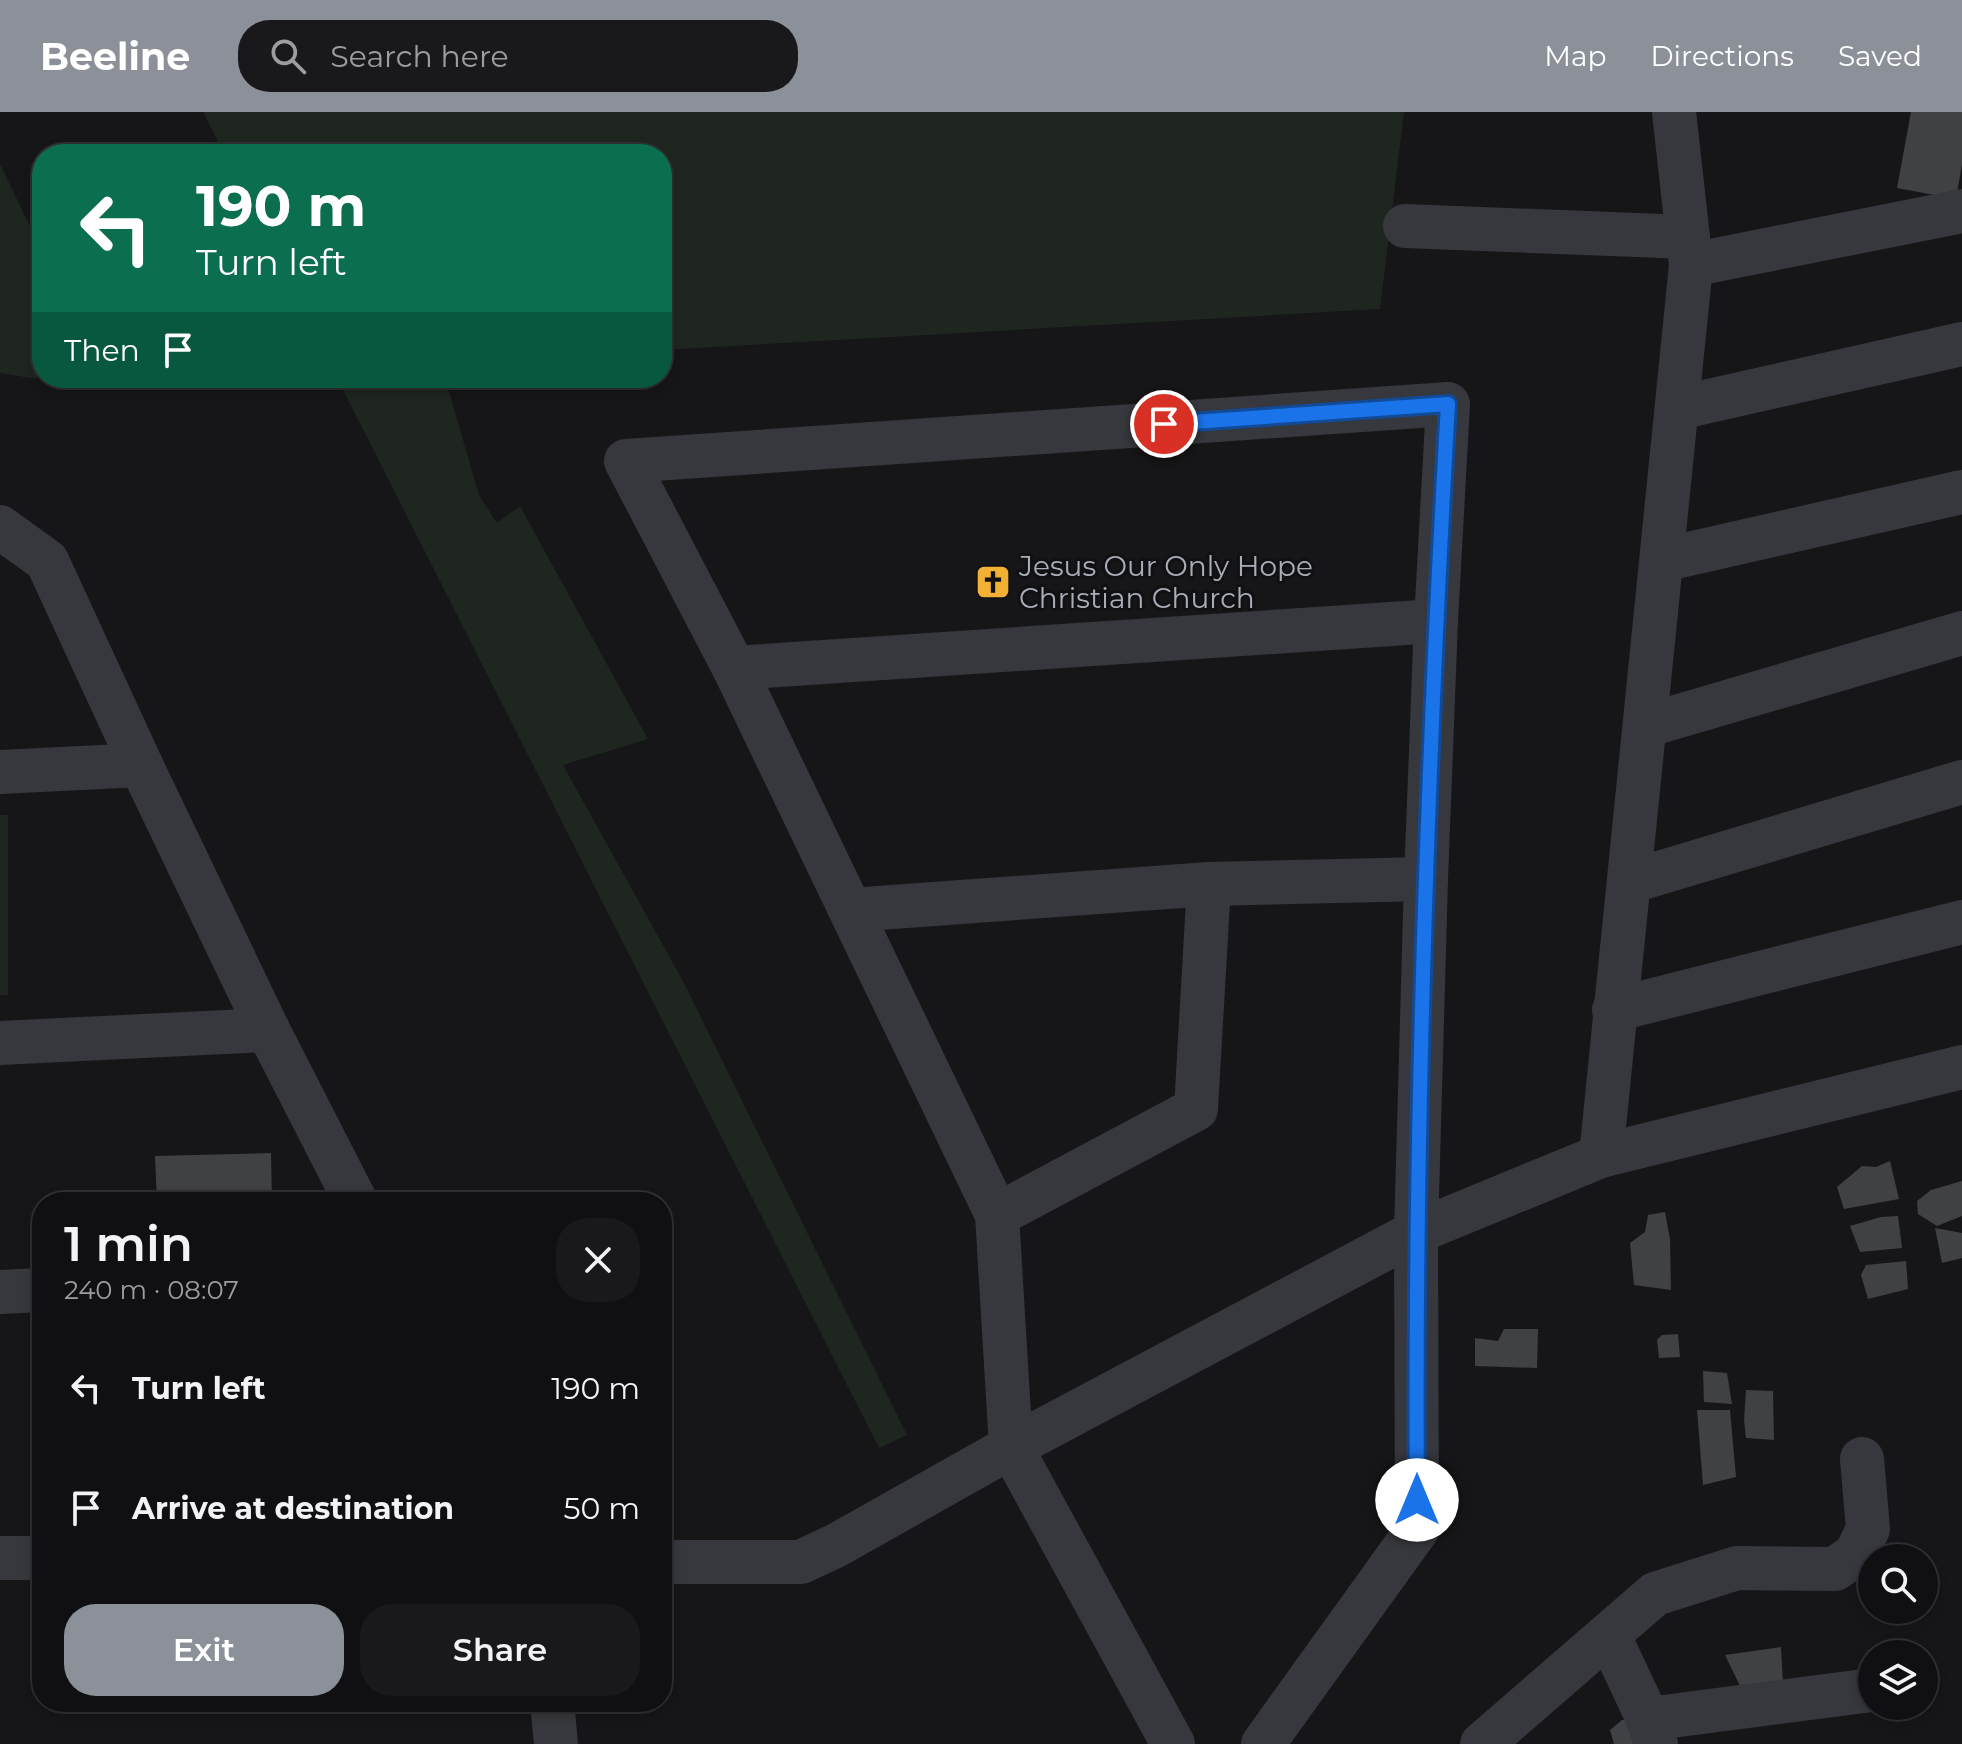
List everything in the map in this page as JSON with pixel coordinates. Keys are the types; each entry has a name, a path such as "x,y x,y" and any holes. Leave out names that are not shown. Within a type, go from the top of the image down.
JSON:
{"street":[{"path":"1601,1156 1678,408 1690,251 1674,112"},
{"path":"1405,226 1690,251 1962,211"},
{"path":"1678,408 1962,344"},
{"path":"1173,1744 1011,1447 997,1215 734,668 626,461 1448,404 1426,879 1416,1232 1417,1530 1263,1744"},
{"path":"1662,560 1962,492"},
{"path":"0,527 47,561 268,1030 351,1192"},
{"path":"734,668 1436,621"},
{"path":"1645,726 1962,633"},
{"path":"0,772 141,765"},
{"path":"1629,882 1962,782"},
{"path":"851,910 1209,884 1426,879"},
{"path":"997,1215 1196,1109 1209,884"},
{"path":"1614,1010 1962,922"},
{"path":"0,1043 268,1030"},
{"path":"672,1562 801,1562 1416,1232 1601,1156 1962,1067"},
{"path":"0,1292 32,1290"},
{"path":"1482,1744 1655,1594 1737,1568 1835,1569 1856,1554 1868,1529 1862,1459"},
{"path":"0,1558 32,1558"},
{"path":"1609,1636 1652,1732 1858,1693"},
{"path":"553,1712 556,1744"}],"shaded area":[{"path":"203,112 1404,112 1380,309 672,349 672,144 219,144"},
{"path":"0,164 32,230 32,378 0,373"},
{"path":"342,388 448,388 479,495 497,523 520,506 648,739 563,765 684,983 907,1435 879,1448"},
{"path":"0,815 8,815 8,995 0,995"}],"building":[{"path":"1911,112 1962,112 1962,164 1956,199 1897,188"},
{"path":"271,1153 272,1192 157,1192 155,1156"},
{"path":"1890,1161 1899,1199 1844,1209 1837,1187 1862,1166 1876,1167"},
{"path":"1962,1181 1962,1216 1937,1226 1918,1214 1917,1201 1931,1190"},
{"path":"1665,1212 1670,1239 1671,1290 1634,1285 1630,1243 1645,1232 1648,1215"},
{"path":"1898,1216 1902,1248 1860,1252 1850,1226 1881,1217"},
{"path":"1935,1228 1962,1233 1962,1258 1942,1263"},
{"path":"1906,1261 1908,1289 1868,1299 1861,1275 1866,1265"},
{"path":"1504,1329 1538,1329 1537,1368 1475,1366 1475,1338 1498,1341"},
{"path":"1678,1334 1680,1357 1659,1358 1657,1340 1662,1335"},
{"path":"1703,1371 1727,1373 1732,1404 1704,1402"},
{"path":"1746,1390 1773,1391 1774,1440 1746,1438"},
{"path":"1697,1410 1730,1410 1736,1477 1703,1485"},
{"path":"1781,1647 1783,1684 1741,1688 1725,1655"},
{"path":"1622,1720 1640,1720 1648,1744 1614,1744 1610,1730"}],"place":[{"name":"Jesus Our Only Hope Christian Church","path":"993,582"}],"route":[{"path":"1164,424 1448,404 1426,879 1416,1232 1417,1500"}]}
